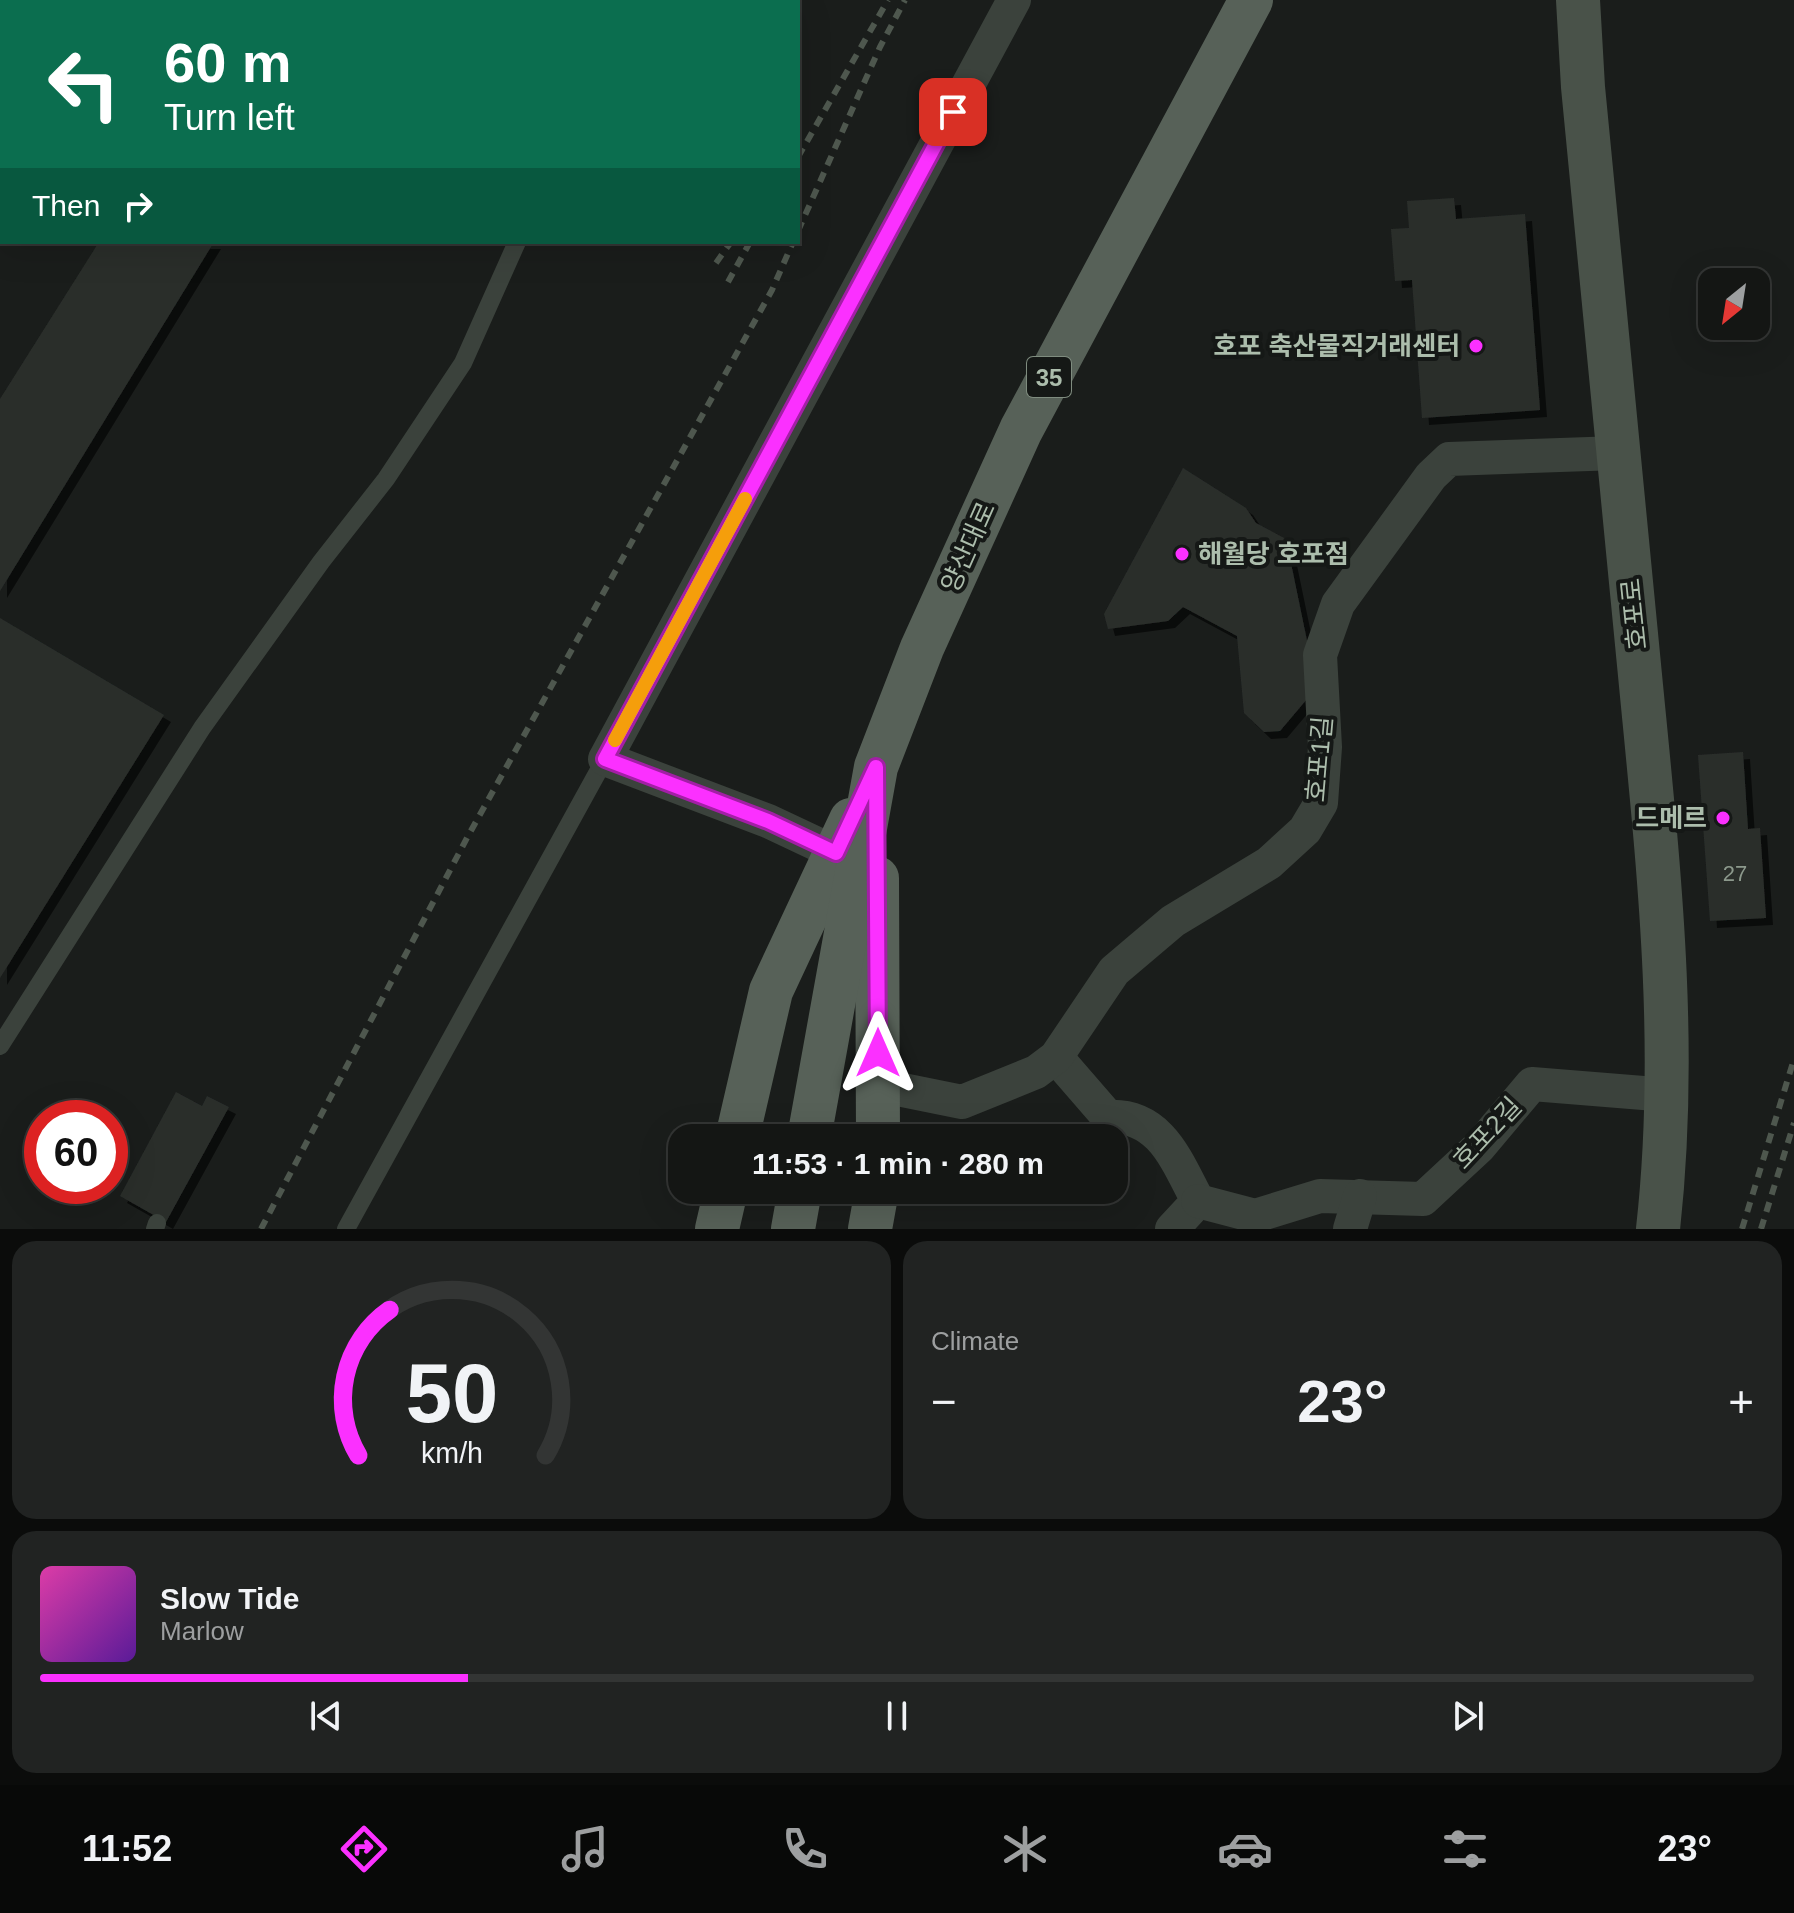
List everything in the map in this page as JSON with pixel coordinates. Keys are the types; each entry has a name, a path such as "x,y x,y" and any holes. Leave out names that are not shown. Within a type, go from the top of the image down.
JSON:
{"main road":[{"name":"양산대로","path":"812,1124 876,767 922,648 1021,430 1251,0"},
{"name":"호포로","path":"1578,0 1583,87 1652,796 1666,975 1668,1095 1666,1156 1658,1229"},
{"name":"35","path":"740,1124 771,991 876,767"},
{"name":"35","path":"876,767 878,1124"},
{"path":"717,1229 723,1204"},
{"path":"793,1229 797,1204"},
{"path":"870,1229 874,1204"}],"street":[{"path":"836,853 768,821 605,759 1014,0"},
{"name":"호포1길","path":"878,1085 962,1102 1036,1072 1056,1057 1114,971 1173,921 1269,863 1305,830 1321,803 1325,747 1320,655 1338,604 1431,476 1449,459 1618,453"},
{"path":"1056,1057 1108,1117 1124,1116 1140,1121 1168,1146 1198,1201 1172,1229"},
{"name":"호포2길","path":"1198,1201 1255,1216 1320,1196 1423,1199 1479,1147 1532,1084 1668,1095"},
{"path":"1350,1229 1360,1196"}],"lane":[{"path":"0,1046 202,728 321,562 386,479 463,363 516,244"},
{"path":"346,1229 605,759"}],"building":[{"name":"호포 축산물직거래센터","path":"1454,198 1456,219 1525,214 1540,410 1422,418 1412,280 1395,281 1391,229 1409,228 1407,201"},
{"path":"98,244 213,244 0,591 0,399"},
{"path":"1183,468 1246,508 1256,523 1286,539 1311,660 1307,699 1280,731 1264,732 1244,713 1237,636 1183,607 1168,621 1108,629 1104,614"},
{"path":"0,618 164,715 0,978"},
{"path":"1743,752 1748,829 1760,828 1766,918 1710,921 1698,755"},
{"path":"176,1092 202,1106 207,1096 229,1107 166,1222 128,1201 128,1181"}],"railway":[{"path":"800,154 888,0"},
{"path":"800,227 880,47 905,0"},
{"path":"716,263 730,244"},
{"path":"728,282 749,244"},
{"path":"261,1229 468,836 772,290 792,244"},
{"path":"1742,1229 1794,1059"},
{"path":"1761,1229 1794,1123"}],"slow traffic":[{"path":"615,740 745,499"}],"place":[{"name":"호포 축산물직거래센터","path":"1476,346"},
{"name":"해월당 호포점","path":"1182,554"},
{"name":"드메르","path":"1723,818"}],"route":[{"path":"878,1053 876,767 836,853 768,821 605,759 953,112"}]}
